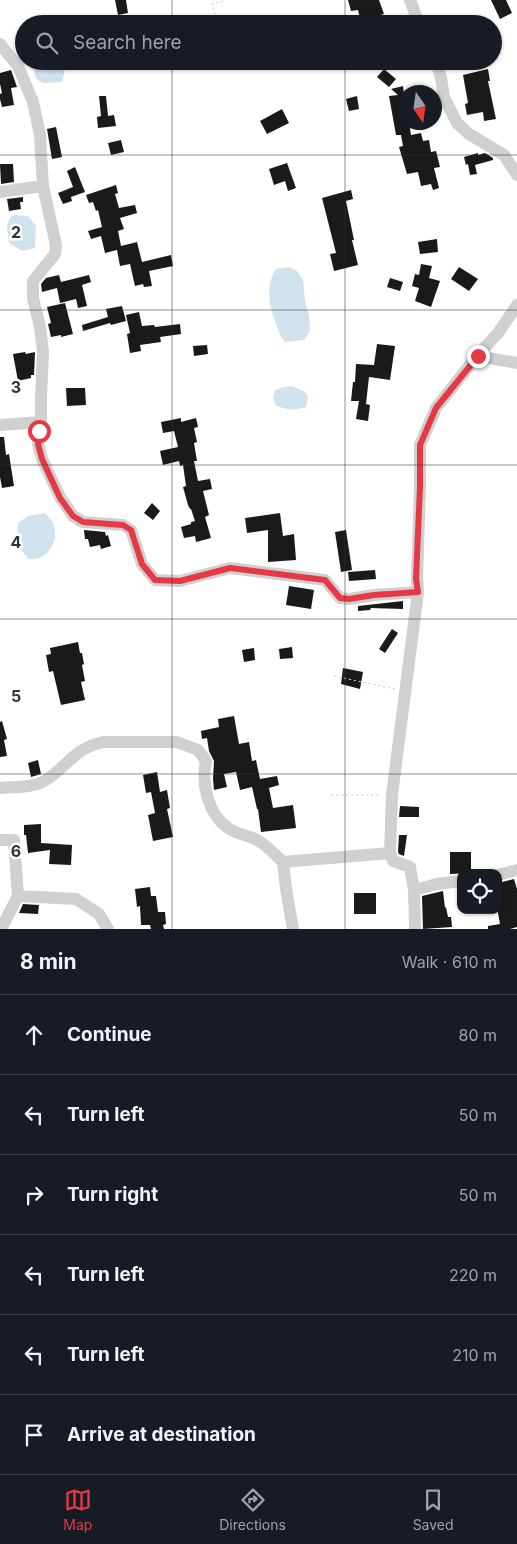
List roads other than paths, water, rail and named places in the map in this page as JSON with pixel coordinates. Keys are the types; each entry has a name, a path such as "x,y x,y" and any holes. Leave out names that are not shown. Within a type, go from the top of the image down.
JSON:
{"street":[{"path":"410,0 416,15"},
{"path":"0,44 15,62"},
{"path":"20,70 33,102 40,136 44,186 56,245 55,254 33,281 33,298 40,327 43,352 41,422 38,444 42,459 60,498 73,516 83,522 123,525 131,530 142,564 155,580 180,581 230,568 325,580 340,598 349,599 418,592"},
{"path":"439,70 444,97 457,123 469,134 504,155 517,175"},
{"path":"0,192 44,186"},
{"path":"415,929 414,890 410,868 393,861 390,853 392,795 418,592 416,579 420,445 436,408 498,333 517,305"},
{"path":"478,356 517,363"},
{"path":"0,425 41,422"},
{"path":"0,788 33,785 45,780 79,751 103,742 177,742 198,750 206,761 204,772 206,788 210,805 217,818 228,829 258,840 284,862 390,853"},
{"path":"0,840 14,840 18,896 1,929"},
{"path":"284,862 293,929"},
{"path":"502,874 517,870"},
{"path":"414,890 437,884 457,882"},
{"path":"18,896 76,898 99,914 108,929"}],"water":[{"path":"34,70 65,70 62,82 43,83 36,79"},
{"path":"16,215 28,216 36,226 35,248 22,251 9,243 7,226 10,217"},
{"path":"288,267 297,271 303,280 310,330 304,340 285,342 274,317 269,289 276,269"},
{"path":"292,386 305,392 308,397 306,407 290,409 275,405 273,397 275,390"},
{"path":"45,513 55,530 54,543 41,557 28,559 17,544 18,523 28,516"}]}
